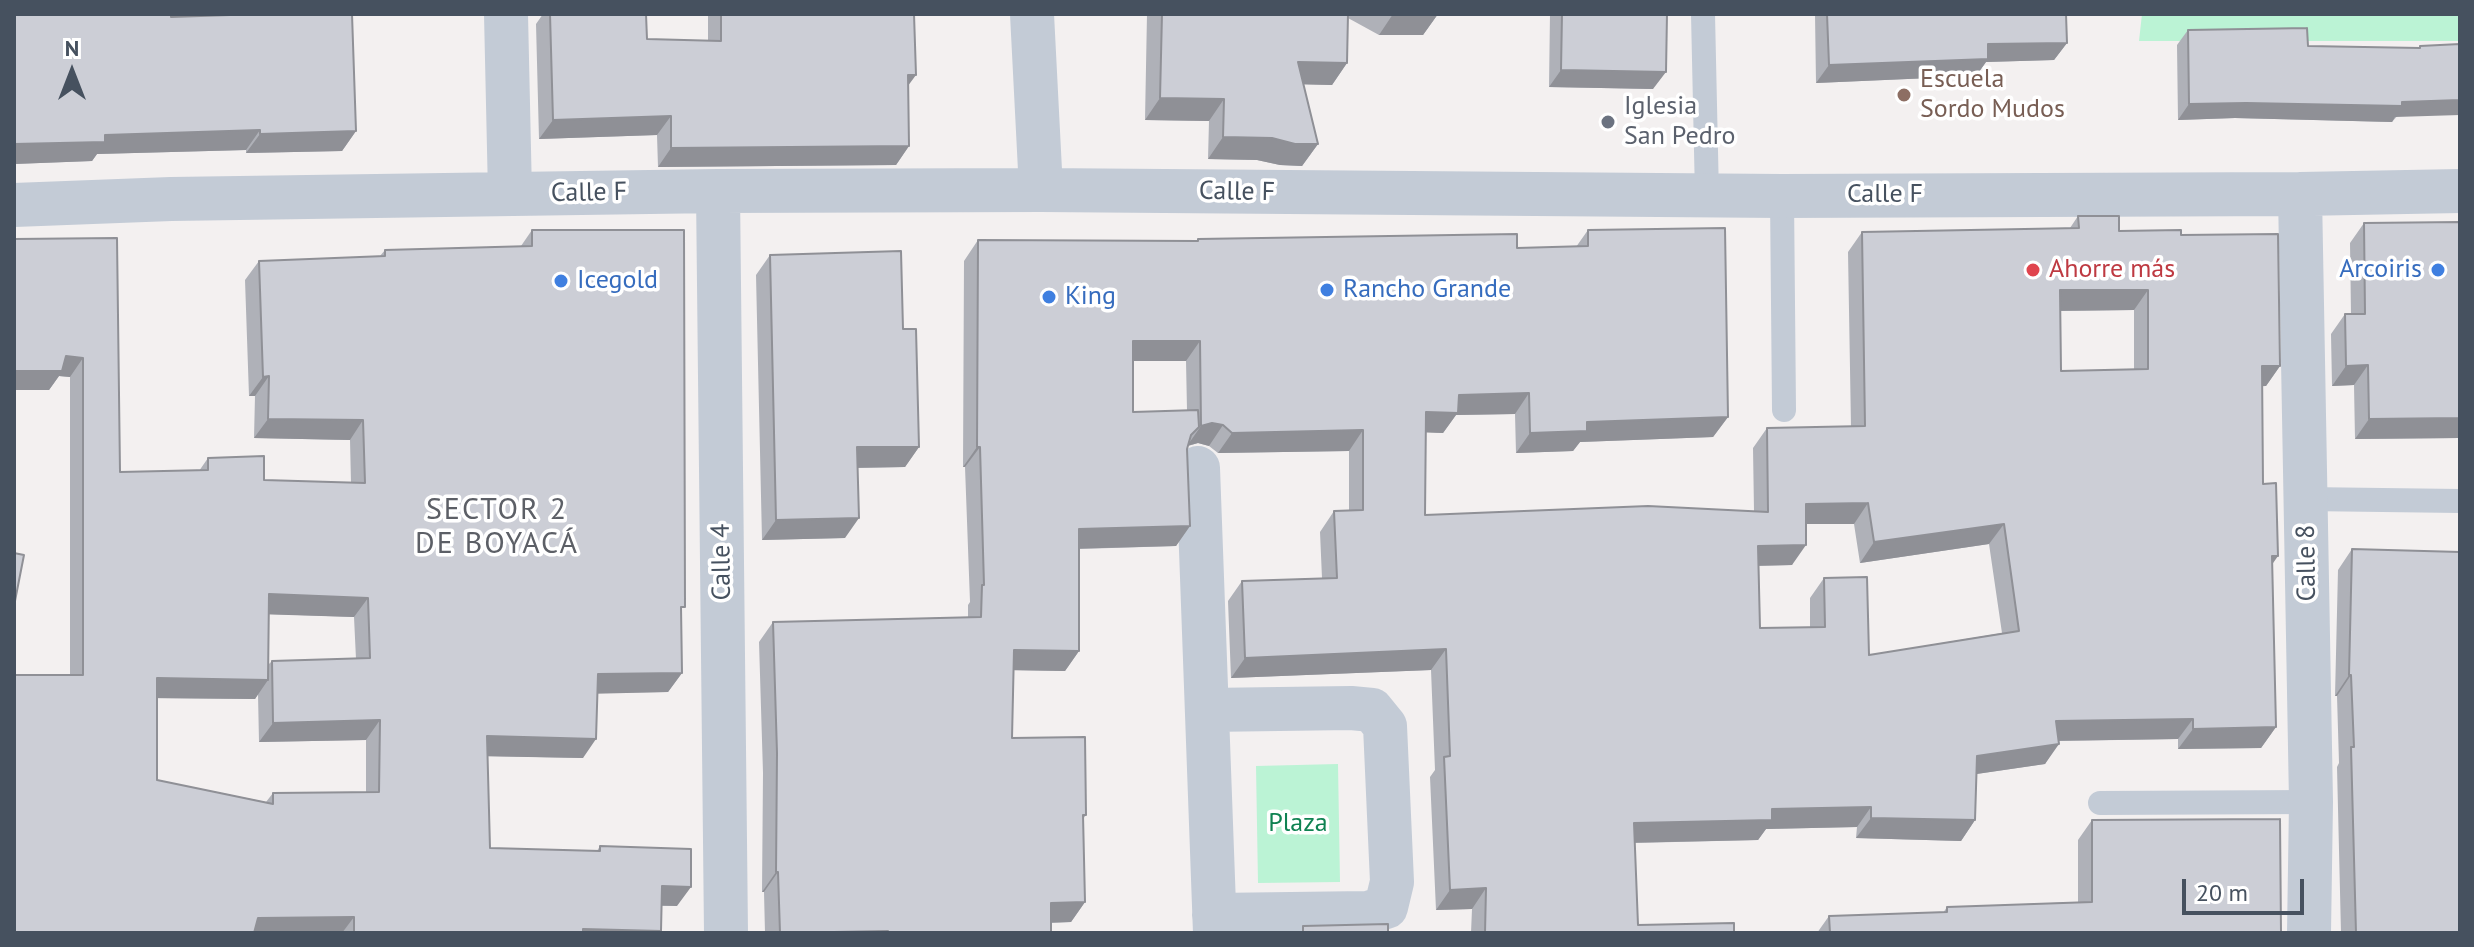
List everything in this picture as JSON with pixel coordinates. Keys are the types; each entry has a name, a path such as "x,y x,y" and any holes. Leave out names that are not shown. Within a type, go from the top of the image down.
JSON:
{"street":[{"path":"506,14 510,194"},
{"path":"1032,14 1041,190"},
{"name":"Calle F","path":"14,205 171,199 718,191 1041,190 1707,196 2460,191"},
{"name":"Calle 4","path":"718,191 726,933"},
{"name":"Calle 8","path":"2300,194 2311,802 2309,933"},
{"path":"1198,468 1214,924 1368,913 1386,907 1392,882 1385,726 1372,710 1207,710"}],"lane":[{"path":"1703,14 1707,196"},
{"path":"1782,196 1784,410"},
{"path":"2305,499 2460,501"},
{"path":"2100,803 2311,802"}],"green space":[{"path":"2142,14 2460,14 2460,41 2139,41"},
{"name":"Plaza","path":"1338,764 1340,882 1258,883 1256,766"}],"building":[{"path":"14,14 171,14 171,17 352,14 356,131 260,134 260,130 105,135 105,142 14,144"},
{"path":"550,14 646,14 647,39 721,41 721,14 914,14 916,75 908,75 909,146 671,148 671,116 553,120"},
{"path":"1162,14 1348,14 1347,63 1298,62 1318,144 1295,144 1272,138 1223,137 1224,99 1160,98"},
{"path":"1562,14 1667,14 1666,72 1561,70"},
{"path":"1827,14 2066,14 2067,43 1988,44 1988,59 1829,65"},
{"path":"2307,28 2308,46 2420,48 2460,44 2460,100 2402,102 2402,106 2189,104 2188,30"},
{"path":"2078,216 2119,216 2119,231 2181,230 2181,235 2278,234 2280,366 2262,366 2263,484 2276,483 2278,556 2272,556 2276,727 2193,729 2193,719 2056,721 2059,744 1977,756 1975,820 1871,818 1871,807 1772,809 1772,820 1634,823 1638,925 1734,923 1734,933 1485,933 1486,888 1450,890 1444,757 1450,756 1446,649 1245,658 1242,581 1337,578 1334,511 1363,510 1363,430 1232,433 1223,425 1212,423 1201,426 1200,341 1133,341 1133,412 1198,410 1199,427 1191,435 1187,449 1190,526 1079,529 1079,651 1014,650 1012,738 1085,737 1085,902 1051,903 1051,933 780,933 776,872 777,753 773,622 981,617 984,585 980,447 977,447 978,240 1198,241 1517,234 1517,248 1588,246 1588,230 1725,228 1728,417 1587,422 1587,431 1530,433 1529,393 1459,395 1458,413 1426,412 1425,515 1648,506 1768,512 1767,428 1865,426 1862,232 2079,228","holes":["2060,290 2148,290 2148,369 2061,371","1868,503 1874,542 2004,524 2019,631 1869,655 1867,577 1824,578 1825,627 1760,628 1758,546 1806,545 1806,504"]},
{"path":"2460,222 2460,418 2369,419 2368,365 2346,366 2345,314 2365,314 2364,223"},
{"path":"532,230 684,230 685,607 681,607 682,673 598,674 596,739 487,736 490,848 600,851 600,846 691,849 691,887 662,886 661,931 583,929 583,933 354,933 354,917 258,918 254,933 14,933 14,675 83,675 83,358 66,356 62,371 14,371 14,239 117,238 120,472 208,470 208,458 264,456 264,480 365,483 363,420 268,419 269,376 263,377 259,261 385,256 385,250 532,246","holes":["269,594 368,598 370,658 272,661 273,723 380,720 379,792 273,793 273,804 157,780 157,678 268,680"]},
{"path":"901,251 903,329 916,329 919,447 857,447 859,518 776,520 770,255"},
{"path":"2352,549 2460,552 2460,933 2356,933 2351,747 2354,747 2349,675"},
{"path":"14,553 24,555 14,606"},
{"path":"2280,819 2281,933 1830,933 1829,916 1947,912 1947,907 2092,902 2092,820"},
{"path":"1388,924 1388,933 1303,933 1303,926"}],"place":[{"name":"Escuela Sordo Mudos","path":"1904,95"},
{"name":"Iglesia San Pedro","path":"1608,122"},
{"name":"Ahorre más","path":"2033,270"},
{"name":"Arcoiris","path":"2438,270"},
{"name":"Icegold","path":"561,281"},
{"name":"Rancho Grande","path":"1327,290"},
{"name":"King","path":"1049,297"}],"district":[{"name":"SECTOR 2 DE BOYACÁ","path":"497,527"}]}
